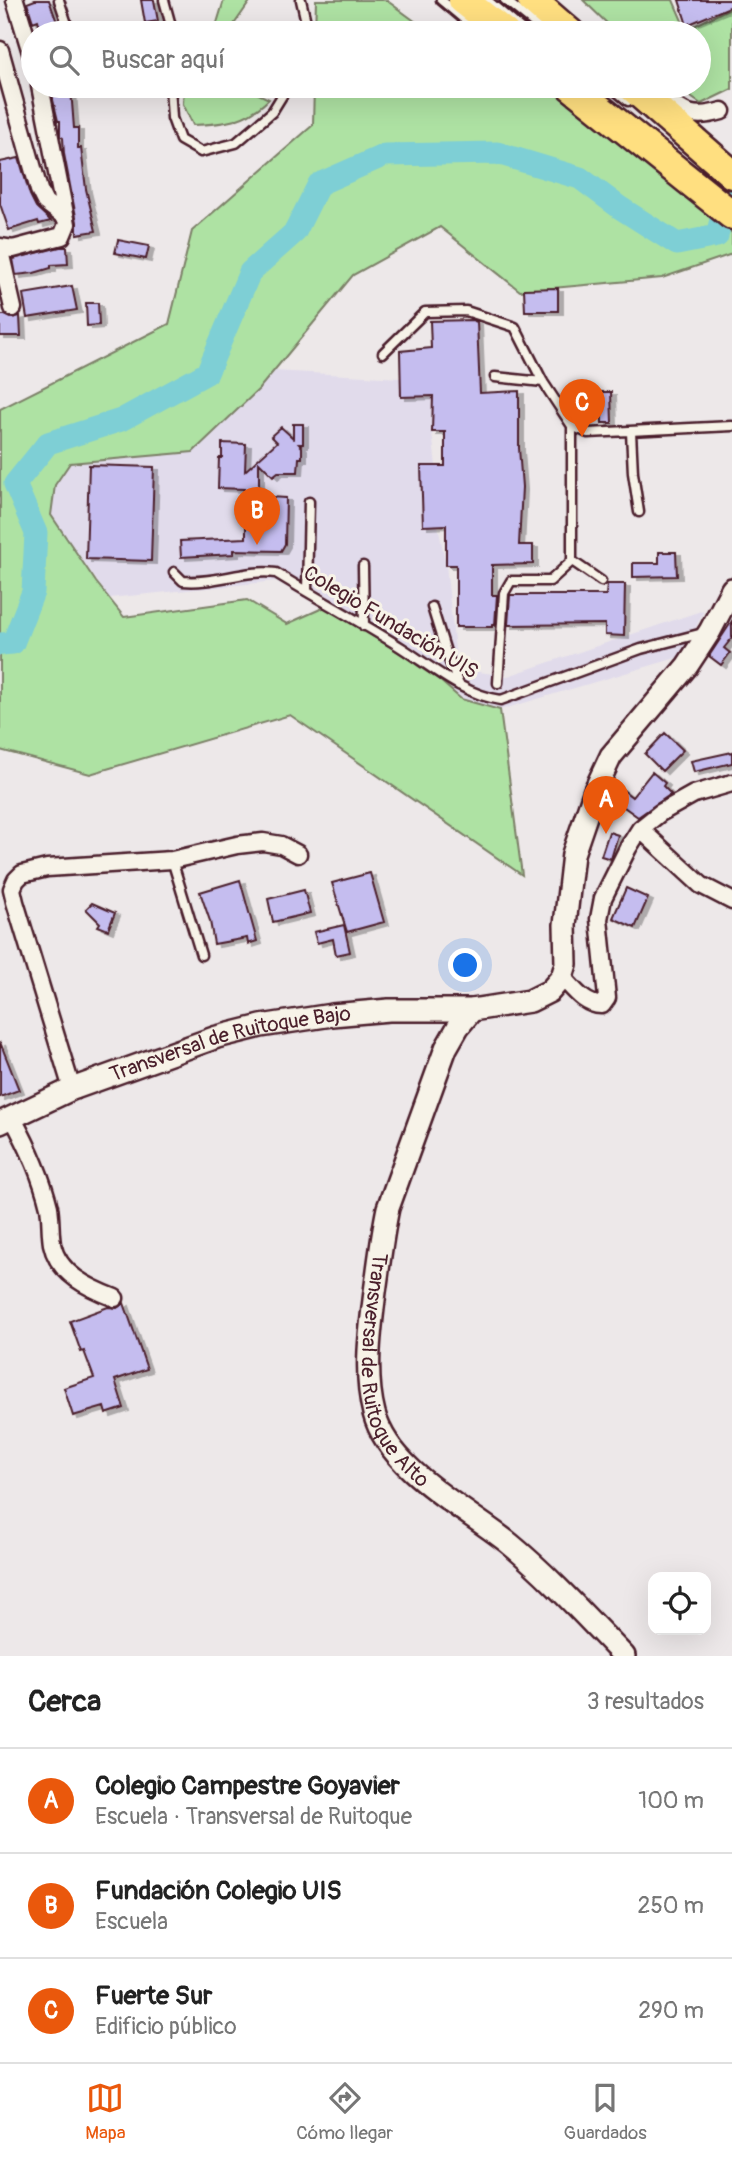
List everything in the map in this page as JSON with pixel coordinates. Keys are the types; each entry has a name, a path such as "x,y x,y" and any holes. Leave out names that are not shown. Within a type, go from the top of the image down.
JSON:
{"highway":[{"path":"464,0 495,21"},
{"path":"532,0 556,21"},
{"path":"586,98 732,215"},
{"path":"636,98 720,164"}],"street":[{"path":"15,0 21,21"},
{"path":"21,57 2,57 39,190 46,202 66,218"},
{"path":"13,308 0,249 13,249 62,236 67,224 42,98"},
{"path":"666,98 688,114 699,116 727,108"},
{"path":"720,164 702,138 710,118 727,108"},
{"path":"732,589 710,631 687,666 611,756 573,855 565,925 566,964 562,977 588,1003 594,1006 602,1005 607,999 599,919 603,898 640,829 676,803 694,794 732,783"},
{"path":"640,829 701,885 732,901"},
{"path":"72,1089 15,902 12,889 16,880 22,874 47,868 172,860 237,845 263,842 281,845 298,854"},
{"name":"Transversal de Ruitoque Bajo","path":"6,1120 72,1089 217,1037 261,1026 332,1015 388,1010 472,1010 530,1001 550,991 562,977"},
{"name":"Transversal de Ruitoque Alto","path":"472,1010 446,1048 388,1208 370,1331 368,1376 374,1415 387,1442 414,1472 510,1544 554,1584 624,1656"},
{"path":"6,1120 33,1157 49,1209 55,1256 69,1273 92,1289 115,1298"}],"lane":[{"path":"59,0 66,21"},
{"path":"164,0 170,21"},
{"path":"301,0 306,21"},
{"path":"441,0 466,21"},
{"path":"487,0 503,21"},
{"path":"505,0 531,21"},
{"path":"171,98 172,118 180,140 201,152 236,142 272,112 281,98"},
{"path":"383,353 425,312 466,311 515,327 542,382 572,426 589,433 732,426"},
{"path":"495,377 542,382"},
{"path":"498,682 504,593 512,582 550,581 572,561 572,426"},
{"path":"631,432 639,512"},
{"path":"307,591 309,502"},
{"path":"572,561 601,581"},
{"path":"363,566 364,626"},
{"name":"Colegio Fundación UIS","path":"174,572 183,581 197,582 262,571 276,573 482,698 501,700 641,649 710,631"},
{"path":"432,607 459,685"},
{"path":"172,860 201,955"}],"shaded area":[{"path":"274,371 401,378 402,397 433,392 432,432 438,526 446,565 457,669 508,676 704,610 683,656 500,710 461,699 429,671 395,649 276,581 109,598 51,515 55,485 70,463 193,452 258,390"}],"green space":[{"path":"224,0 251,0 236,21 218,21"},
{"path":"316,0 386,0 415,21 315,21"},
{"path":"583,0 673,0 682,21 605,21"},
{"path":"732,7 732,89 701,104 692,98 711,98 711,21 704,21"},
{"path":"183,98 269,99 252,113 215,124 193,125 183,104"},
{"path":"314,98 568,98 588,112 732,233 732,254 662,278 520,291 440,227 353,275 258,390 193,452 70,463 55,485 51,515 96,582 124,617 247,600 287,624 325,607 429,671 461,699 500,710 522,875 290,715 90,774 0,750 0,409 169,324 192,231 313,125"}],"building":[{"path":"49,0 57,21 33,21 27,3"},
{"path":"141,0 154,0 158,21 145,21"},
{"path":"679,0 732,0 732,6 696,21 686,21"},
{"path":"72,98 74,128 78,128 78,148 81,148 86,189 96,231 77,234 63,138 60,136 60,121 53,100"},
{"path":"19,158 36,207 51,221 39,224 38,221 9,230 0,204 0,162"},
{"path":"118,240 149,246 146,259 115,253"},
{"path":"67,247 68,264 51,265 51,268 34,273 16,275 13,259"},
{"path":"72,286 77,310 27,318 23,294"},
{"path":"558,288 558,311 525,311 524,289"},
{"path":"86,303 98,303 99,325 87,326"},
{"path":"0,315 11,318 20,316 21,336 0,336"},
{"path":"430,321 477,322 480,393 519,391 522,487 519,545 533,545 533,564 492,565 492,595 497,595 495,625 492,627 456,627 456,565 446,565 446,525 423,526 421,466 445,466 445,432 432,432 433,396 401,397 400,351 431,348"},
{"path":"601,392 611,392 612,423 602,423"},
{"path":"293,424 303,424 303,444 299,444 302,447 302,458 299,458 298,472 278,472 273,476 259,462 259,490 252,496 286,498 285,544 281,551 234,550 234,554 181,557 180,541 246,538 246,519 243,519 244,489 218,488 222,443 246,444 245,471 277,442 271,436 281,427 293,438"},
{"path":"89,465 154,467 151,561 86,559"},
{"path":"659,552 676,552 677,576 633,577 633,563 659,563"},
{"path":"607,584 625,584 624,636 605,635 605,624 508,625 510,595 606,595"},
{"path":"732,621 732,638 724,648 730,653 721,665 709,656"},
{"path":"665,733 683,750 662,771 645,754"},
{"path":"732,752 732,763 694,772 691,761"},
{"path":"652,772 665,783 663,786 671,794 638,817 610,797 619,787 632,797"},
{"path":"609,832 618,835 611,859 601,856"},
{"path":"370,873 384,922 347,932 332,883"},
{"path":"240,880 257,941 248,944 247,938 214,944 210,921 200,892"},
{"path":"626,888 648,898 635,928 613,918"},
{"path":"304,890 310,913 273,922 268,899"},
{"path":"92,903 115,913 108,930 98,926 100,923 86,909"},
{"path":"344,925 350,952 336,955 333,939 317,943 314,932"},
{"path":"0,1042 19,1090 0,1097"},
{"path":"124,1303 147,1369 115,1380 124,1408 106,1414 104,1407 73,1416 64,1388 94,1378 70,1321 108,1307 117,1308"}],"waterway":[{"path":"0,644 13,643 33,592 36,533 15,484 48,443 121,420 207,373 250,272 295,232 319,184 385,155 497,153 580,178 677,244 717,236 732,175"}],"place":[{"name":"Fuerte Sur","path":"582,437"},
{"name":"Fundación Colegio UIS","path":"257,545"},
{"name":"Colegio Campestre Goyavier","path":"606,834"}]}
